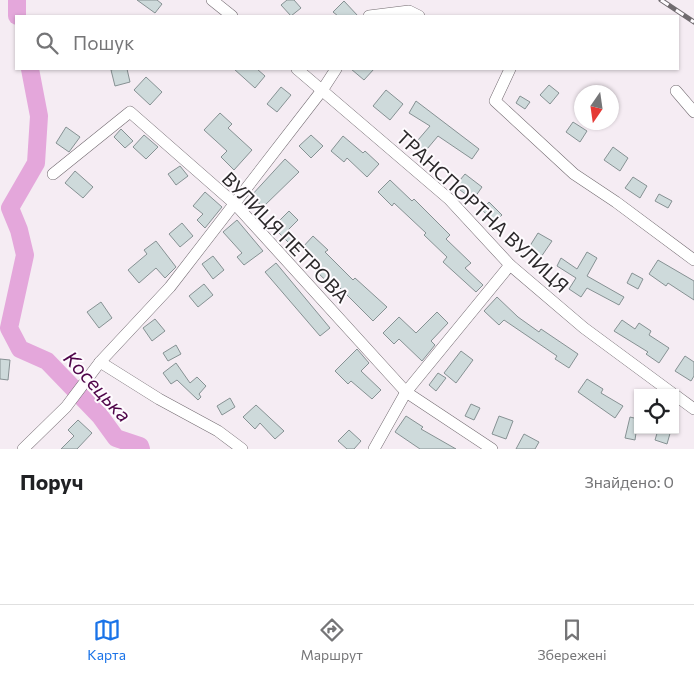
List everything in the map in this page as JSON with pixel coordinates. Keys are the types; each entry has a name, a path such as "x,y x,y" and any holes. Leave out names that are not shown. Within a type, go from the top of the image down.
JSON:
{"street":[{"path":"212,0 231,15"},
{"path":"378,15 409,11 417,15"},
{"name":"ТРАНСПОРТНА ВУЛИЦЯ","path":"299,70 449,198 510,265 584,328 667,389"},
{"path":"23,449 66,407 100,362 170,287 323,89 335,70"},
{"path":"510,70 494,101 574,174 616,202 694,260"},
{"path":"676,90 694,112"},
{"name":"ВУЛИЦЯ ПЕТРОВА","path":"52,174 130,112 235,204 406,392 492,449"},
{"path":"374,449 406,392 510,265"},
{"path":"100,362 159,399 218,431 242,449"},
{"name":"ТРАНСПОРТНА ВУЛИЦЯ","path":"679,398 694,409"}],"building":[{"path":"137,0 157,0 162,4 155,13"},
{"path":"287,0 294,0 301,8 290,15 281,5"},
{"path":"344,1 357,15 337,15 333,12"},
{"path":"111,70 127,70 130,82 115,86"},
{"path":"235,70 258,70 265,76 255,88"},
{"path":"352,70 373,70 364,80"},
{"path":"146,77 162,92 150,105 134,90"},
{"path":"549,85 559,93 550,104 540,95"},
{"path":"281,87 291,95 277,112 267,104"},
{"path":"386,90 403,104 390,120 373,106"},
{"path":"520,96 530,102 525,109 516,103"},
{"path":"416,101 479,149 472,159 438,136 422,155 412,147 430,126 409,113"},
{"path":"220,113 232,124 228,128 252,150 234,170 221,157 227,151 204,130"},
{"path":"573,122 574,130 587,131 580,142 566,132"},
{"path":"66,127 80,137 69,152 56,143"},
{"path":"121,129 133,141 125,148 114,137"},
{"path":"144,135 158,147 146,159 133,147"},
{"path":"311,135 323,146 311,158 299,146"},
{"path":"343,136 363,153 365,151 379,164 367,177 347,158 344,162 331,151"},
{"path":"613,147 628,158 620,171 604,160"},
{"path":"285,159 299,172 263,207 251,196"},
{"path":"180,166 188,176 176,185 168,174"},
{"path":"75,171 93,187 83,198 65,183"},
{"path":"465,174 482,187 473,200 455,186"},
{"path":"633,177 647,186 640,198 625,188"},
{"path":"390,180 412,201 414,199 450,235 446,239 471,263 465,268 483,285 476,292 443,262 447,257 424,235 426,233 394,203 392,206 378,192"},
{"path":"205,192 222,207 205,228 197,220 203,214 193,206"},
{"path":"659,194 672,201 668,208 655,201"},
{"path":"489,202 502,215 495,222 482,210"},
{"path":"289,211 298,220 288,230 302,245 291,255 285,247 289,243 273,227"},
{"path":"237,220 263,251 244,265 237,257 242,253 223,232"},
{"path":"182,223 193,236 180,247 169,234"},
{"path":"538,233 552,241 541,257 528,249"},
{"path":"313,236 328,250 325,252 353,280 355,278 387,307 373,321 337,285 334,288 318,273 322,268 302,248"},
{"path":"156,241 176,267 165,278 156,268 139,283 128,270 147,254 144,250"},
{"path":"587,252 597,258 587,276 624,297 619,305 587,288 581,297 569,289 576,278 557,266 561,258 577,269"},
{"path":"213,256 224,270 213,279 202,264"},
{"path":"658,260 694,281 694,300 668,283 666,286 649,274"},
{"path":"276,263 330,328 320,336 265,272"},
{"path":"632,273 643,279 638,289 627,283"},
{"path":"204,284 213,295 198,307 189,296"},
{"path":"497,297 518,317 539,332 541,329 578,354 569,368 555,359 557,356 504,320 499,325 484,311"},
{"path":"101,302 112,318 99,328 87,312"},
{"path":"437,312 448,323 431,341 435,345 422,361 399,339 394,344 383,333 399,317 416,333"},
{"path":"155,319 165,331 152,341 143,328"},
{"path":"622,320 635,329 639,323 651,331 649,335 669,348 659,363 646,354 648,352 614,331"},
{"path":"176,345 181,354 168,361 163,353"},
{"path":"357,349 369,363 361,371 381,390 372,399 351,381 348,384 335,371"},
{"path":"461,351 473,360 456,383 444,373"},
{"path":"685,356 694,362 694,376 691,381 675,371"},
{"path":"0,359 10,360 8,380 0,379"},
{"path":"176,363 190,383 197,377 206,386 199,394 201,397 198,400 177,380 171,384 163,373"},
{"path":"438,373 446,378 436,391 429,385"},
{"path":"587,379 603,389 601,393 623,406 615,418 578,392"},
{"path":"230,398 235,407 222,415 217,406"},
{"path":"471,404 480,408 474,420 465,416"},
{"path":"256,405 284,431 275,439 260,423 255,429 243,417"},
{"path":"406,416 423,427 421,429 456,449 420,449 395,432"},
{"path":"499,416 513,421 506,439 492,434"},
{"path":"630,417 634,418 635,440 625,438"},
{"path":"78,420 92,433 77,449 61,449 74,436 68,430"},
{"path":"349,430 361,441 354,449 347,449 338,441"},
{"path":"524,434 539,442 535,449 516,449"},
{"path":"657,434 670,434 667,444 655,440"}],"waterway":[{"name":"Косецька","path":"17,0 17,15"},
{"name":"Косецька","path":"30,70 39,116 36,163 10,208 19,230 25,255 9,328 20,349 47,361 100,416 116,438 140,446 141,449"}],"railway":[{"path":"661,0 694,22"}]}
